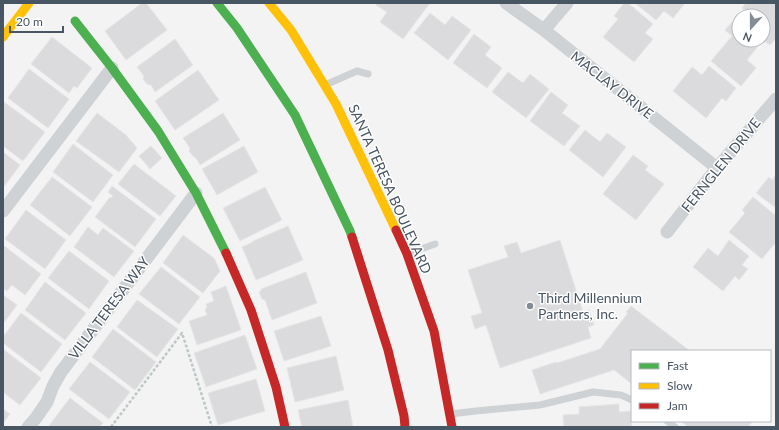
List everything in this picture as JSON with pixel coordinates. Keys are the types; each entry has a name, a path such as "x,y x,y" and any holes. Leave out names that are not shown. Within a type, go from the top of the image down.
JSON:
{"main road":[{"path":"3,37 29,3"},
{"path":"217,3 237,28 295,114 350,231 388,350 404,416 405,427"},
{"name":"SANTA TERESA BOULEVARD","path":"269,3 291,30 336,104 407,254 434,331 452,427"},
{"path":"75,21 112,68 158,131 196,193 224,245 252,310 276,387 285,427"}],"street":[{"name":"MACLAY DRIVE","path":"506,3 544,30 717,168"},
{"path":"544,30 567,3"},
{"path":"3,212 112,68"},
{"name":"FERNGLEN DRIVE","path":"666,232 717,168 776,99"},
{"name":"VILLA TERESA WAY","path":"28,427 47,402 53,386 61,372 196,193"}],"lane":[{"path":"324,85 357,71 368,74"},
{"path":"407,254 435,244"},
{"path":"450,414 540,405 593,392 621,395 631,400"}],"path":[{"path":"111,427 182,333 212,427"}],"building":[{"path":"142,3 146,3 167,30 126,60 105,31"},
{"path":"378,3 430,3 403,39 380,22 387,12 376,5"},
{"path":"624,3 628,3 653,24 645,33 653,39 634,62 603,37 618,19 614,16"},
{"path":"635,3 685,3 673,18 664,11 656,20"},
{"path":"746,3 776,3 776,38 771,44 771,8 742,8"},
{"path":"430,13 445,25 452,16 471,30 448,60 414,33"},
{"path":"731,23 731,35 725,30"},
{"path":"474,34 491,47 485,55 502,68 487,88 453,63"},
{"path":"52,37 92,68 77,88 74,86 69,93 31,64"},
{"path":"731,37 731,48 757,48 747,60 756,68 741,86 711,61"},
{"path":"175,39 193,65 155,92 151,85 147,84 143,79 144,76 137,67"},
{"path":"709,66 736,88 726,101 722,98 706,118 673,91 692,67 702,75"},
{"path":"29,69 69,99 48,128 8,98"},
{"path":"198,70 219,100 175,130 155,101"},
{"path":"508,72 523,83 530,74 549,89 526,118 492,92"},
{"path":"551,92 568,105 562,113 580,126 564,146 530,121"},
{"path":"4,102 45,132 23,161 3,146"},
{"path":"97,113 126,135 137,148 119,172 76,141"},
{"path":"223,113 240,140 200,165 189,151 190,148 183,138"},
{"path":"585,130 600,142 607,133 626,147 603,177 569,150"},
{"path":"73,144 113,175 93,202 53,172"},
{"path":"151,146 162,158 150,169 139,156"},
{"path":"244,146 258,172 217,195 202,169"},
{"path":"3,152 20,165 3,188"},
{"path":"633,155 648,166 645,170 664,184 636,220 603,194"},
{"path":"134,164 176,196 160,216 118,184"},
{"path":"776,175 776,208 756,193 769,177 772,180"},
{"path":"52,177 92,207 70,236 30,205"},
{"path":"112,186 156,219 135,247 95,217 110,197 111,198 113,196 108,192"},
{"path":"265,187 282,220 240,241 223,208"},
{"path":"753,197 776,216 776,242 762,259 729,232 745,213 742,210"},
{"path":"26,210 66,240 45,269 5,239"},
{"path":"288,226 303,260 256,280 242,247"},
{"path":"88,227 98,235 103,228 134,251 114,277 74,247"},
{"path":"183,235 214,258 220,271 203,293 163,263"},
{"path":"560,240 583,312 589,310 594,325 588,327 591,338 500,368 486,325 475,329 471,316 482,313 468,270 508,257 504,246 517,242 521,253"},
{"path":"729,240 749,256 742,265 748,269 739,280 735,276 723,291 693,267 708,248 718,256"},
{"path":"3,245 41,274 25,295 12,285 7,291 3,288"},
{"path":"69,251 109,281 89,309 48,278"},
{"path":"161,267 200,297 179,324 139,294"},
{"path":"306,272 317,303 272,320 265,300 262,299 259,292 261,289"},
{"path":"45,282 86,313 65,340 25,310"},
{"path":"226,286 241,330 197,345 189,321 207,315 205,309 207,308 206,304 214,301 211,292"},
{"path":"3,295 17,305 3,324"},
{"path":"137,300 178,329 157,357 117,327"},
{"path":"631,306 689,350 631,350 631,383 614,370 540,394 532,370 600,349 628,313 626,312"},
{"path":"21,313 62,344 41,372 3,343 3,337"},
{"path":"321,316 331,346 284,361 274,331"},
{"path":"113,329 156,362 135,390 92,357"},
{"path":"245,335 257,369 206,387 194,353"},
{"path":"3,349 41,378 20,405 3,392"},
{"path":"336,356 344,390 295,402 287,368"},
{"path":"90,362 130,392 109,419 69,389"},
{"path":"256,379 265,411 218,425 208,393"},
{"path":"70,398 103,423 99,427 48,427"},
{"path":"348,400 353,427 302,427 298,410"},
{"path":"619,404 619,412 631,411 632,427 564,427 563,415 579,414 579,407"},
{"path":"3,409 10,414 3,423"},
{"path":"682,422 752,422 748,427 688,427"}],"traffic: fast":[{"path":"217,3 237,28 295,115 352,237"},
{"path":"75,21 112,68 158,131 196,193 226,253"}],"traffic: slow":[{"path":"3,37 29,3"},
{"path":"269,3 291,30 336,104 396,230"}],"traffic: jam":[{"path":"396,230 407,254 434,331 452,427"},
{"path":"352,237 388,350 404,416 405,427"},
{"path":"226,253 251,310 276,387 285,427"}],"place":[{"name":"Third Millennium Partners, Inc.","path":"530,306"}]}
